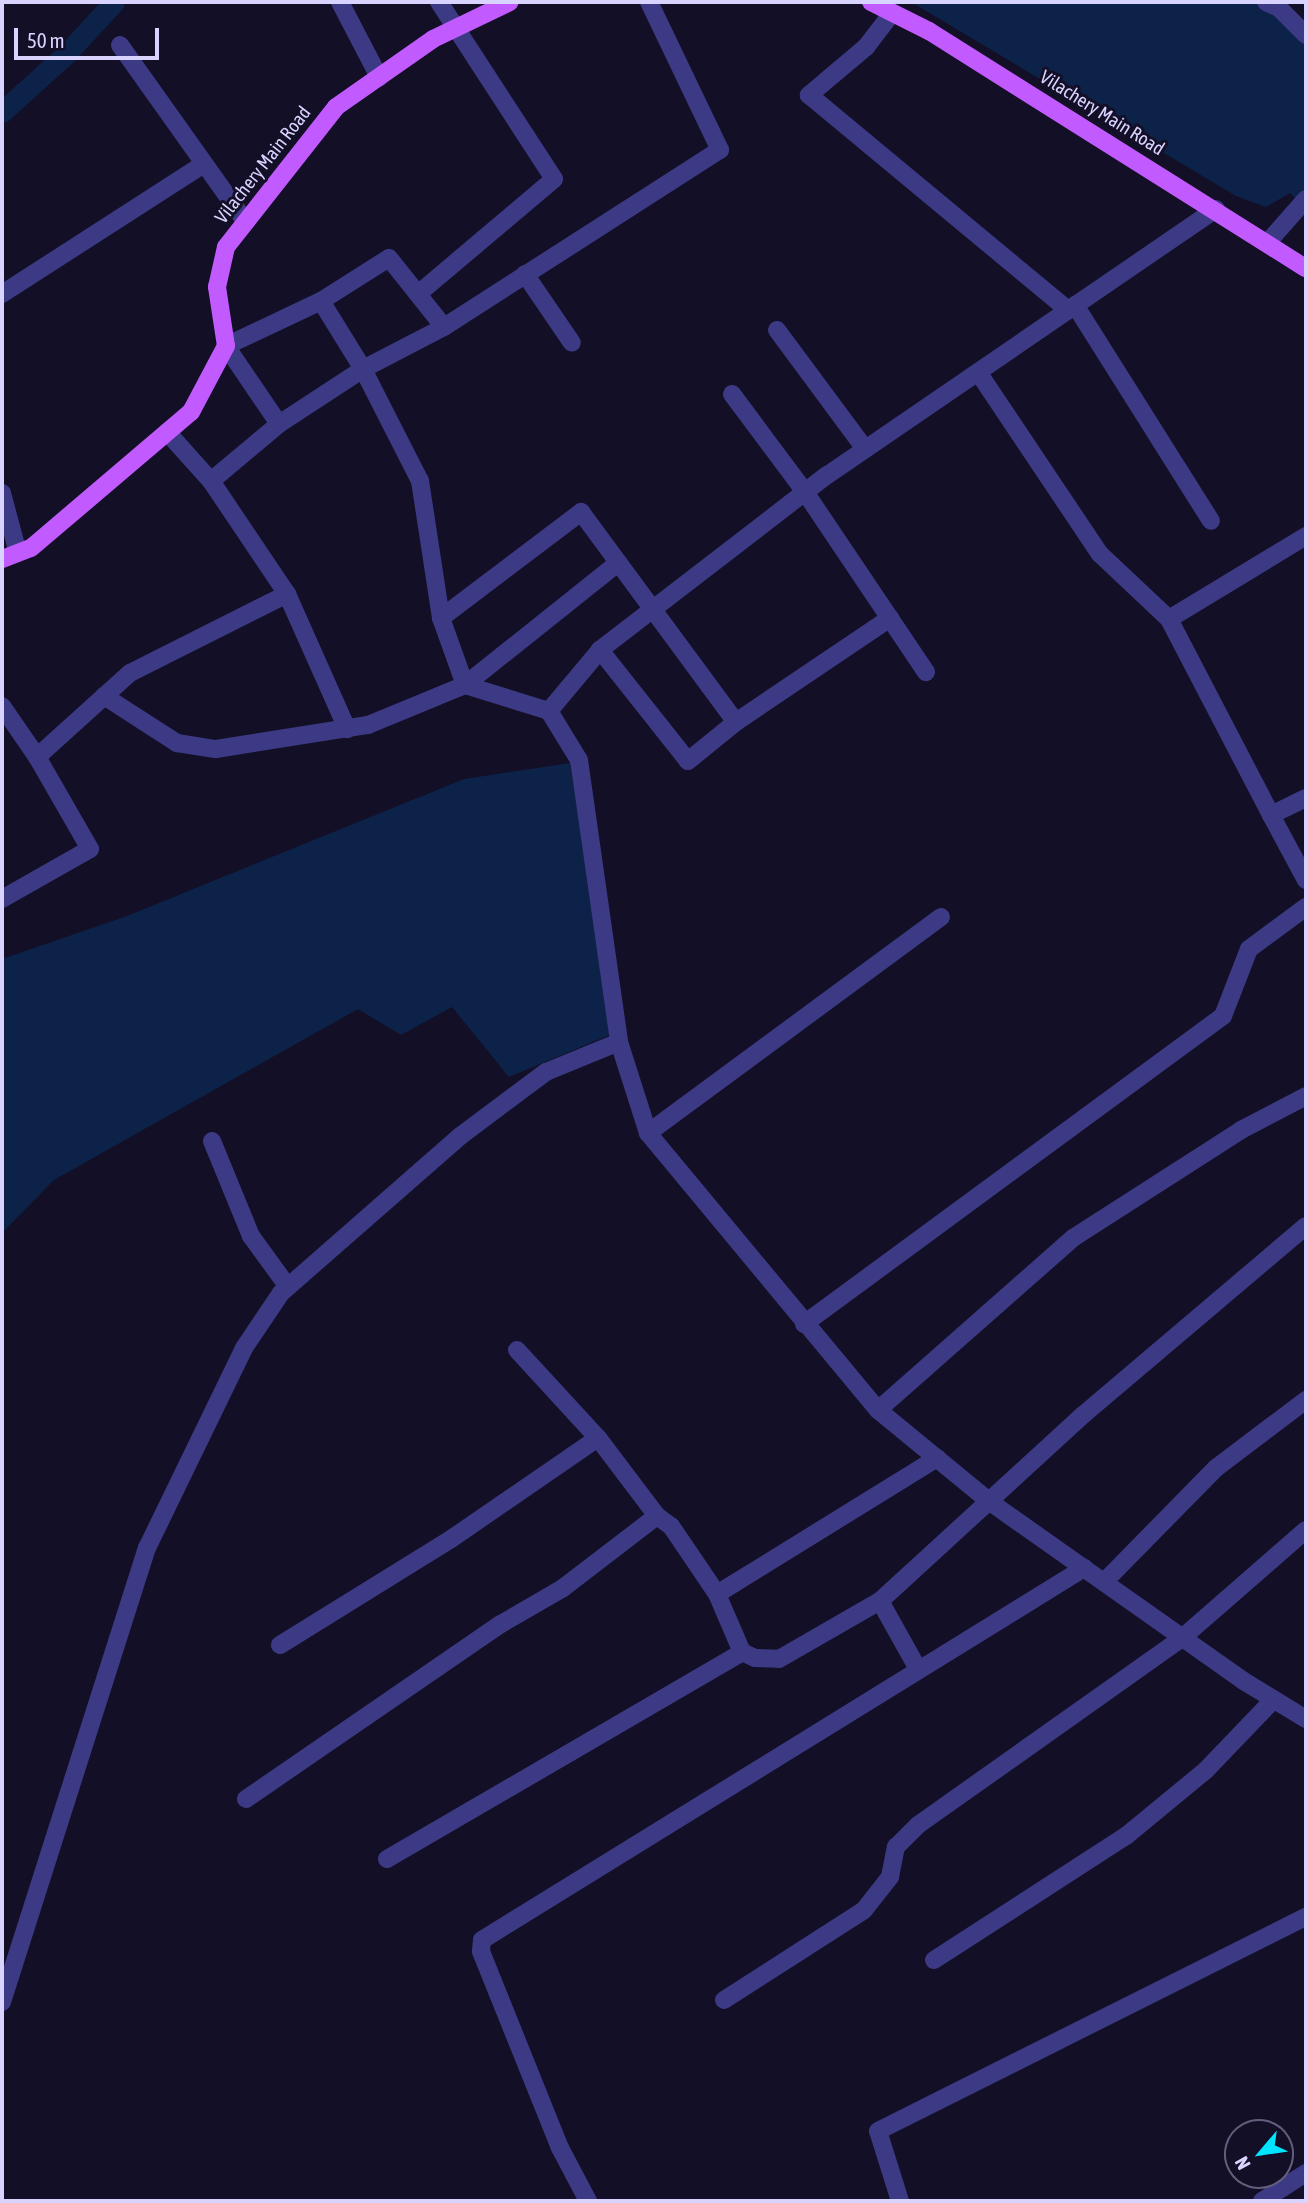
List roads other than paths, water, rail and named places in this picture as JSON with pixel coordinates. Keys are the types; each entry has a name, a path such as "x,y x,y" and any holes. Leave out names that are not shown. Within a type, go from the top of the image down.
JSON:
{"main road":[{"name":"Vilachery Main Road","path":"226,346 217,287 220,263 246,222 336,107 454,29 510,2"},
{"name":"Vilachery Main Road","path":"870,2 1216,209 1306,268"},
{"path":"10,556 31,548 191,412 226,346"}],"street":[{"path":"340,2 379,77"},
{"path":"418,294 554,179 454,29 439,2"},
{"path":"211,481 279,424 363,369 444,327 720,150 649,2"},
{"path":"1266,2 1279,8 1306,35"},
{"path":"892,13 866,47 810,95 1071,308 1211,521"},
{"path":"120,45 202,165 246,222"},
{"path":"2,293 202,165"},
{"path":"1268,242 1302,204"},
{"path":"549,711 600,650 805,492 1216,209"},
{"path":"279,424 226,346 321,301 389,258 444,327"},
{"path":"524,274 572,344"},
{"path":"321,301 363,369 420,481 441,618 465,685"},
{"path":"777,330 865,449"},
{"path":"978,372 1100,554 1169,619 1306,880"},
{"path":"732,394 805,492 926,672"},
{"path":"167,432 211,481 287,594 346,729"},
{"path":"2,493 10,556"},
{"path":"441,618 581,512 736,722"},
{"path":"1169,619 1306,536"},
{"path":"104,696 177,743 216,749 346,729 396,717 465,685 618,564"},
{"path":"37,757 130,673 287,594"},
{"path":"600,650 688,761 736,722 890,618"},
{"path":"465,685 549,711 579,760 619,1042 648,1133 878,1410 990,1502 1182,1638 1306,1719"},
{"path":"2,706 37,757 90,849 2,899"},
{"path":"1271,815 1306,798"},
{"path":"804,1324 1223,1016 1249,949 1306,907"},
{"path":"648,1133 941,917"},
{"path":"2,2002 147,1548 244,1348 288,1287 459,1137 546,1072 619,1042"},
{"path":"878,1410 1073,1238 1241,1130 1306,1096"},
{"path":"212,1141 251,1236 288,1287"},
{"path":"517,1350 598,1438 657,1516 671,1526 718,1594 742,1652 755,1658 779,1659 880,1601 1083,1415 1306,1226"},
{"path":"1104,1582 1216,1468 1306,1400"},
{"path":"280,1646 451,1539 598,1438"},
{"path":"718,1594 937,1458"},
{"path":"246,1799 501,1624 563,1588 657,1516"},
{"path":"724,2000 864,1910 890,1877 897,1847 918,1825 1182,1638 1306,1530"},
{"path":"588,2201 560,2148 481,1951 482,1940 1084,1568"},
{"path":"880,1601 918,1669"},
{"path":"387,1859 742,1652"},
{"path":"934,1960 1126,1836 1206,1770 1274,1699"},
{"path":"900,2201 878,2131 1306,1917"},
{"path":"1271,2199 1306,2173"}],"water":[{"path":"911,2 1261,2 1306,44 1306,210 1290,193 1266,207 1236,196"},
{"path":"570,763 612,1034 509,1077 452,1007 401,1035 358,1009 54,1180 2,1233 2,959 127,916 464,779"}],"waterway":[{"path":"2,112 67,53 114,2"}]}
